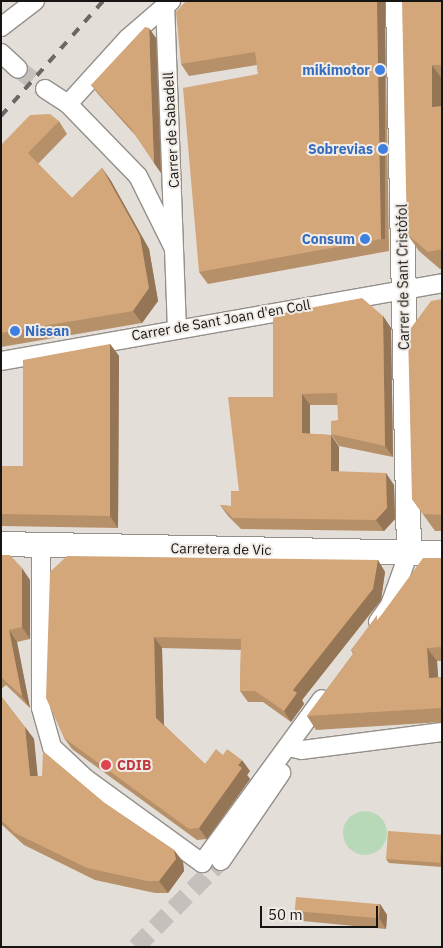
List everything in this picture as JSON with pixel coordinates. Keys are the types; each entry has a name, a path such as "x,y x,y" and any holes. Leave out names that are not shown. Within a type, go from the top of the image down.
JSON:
{"street":[{"path":"1,27 35,1"},
{"name":"Carrer de Sant Cristòfol","path":"398,1 409,552"},
{"path":"68,104 168,2"},
{"name":"Carrer de Sabadell","path":"168,2 177,256 177,327"},
{"path":"1,54 18,69"},
{"path":"45,89 68,104 138,176 177,256"},
{"name":"Carrer de Sant Joan d'en Coll","path":"1,361 177,327 442,283"},
{"name":"Carretera de Vic","path":"1,544 442,552"},
{"path":"41,544 41,708 52,747 85,778 202,863 334,682"},
{"path":"368,636 390,605 409,552"},
{"path":"288,747 302,750 442,732"},
{"path":"221,861 285,768 288,747"}],"green space":[{"path":"369,811 381,817 386,824 386,842 381,849 374,854 361,855 353,852 346,845 343,829 346,821 353,814"}],"building":[{"path":"186,1 377,1 381,239 199,272 183,88 258,74 255,52 181,64 176,12"},
{"path":"402,1 442,1 442,65 432,65 432,107 442,106 442,249 428,252 407,234"},
{"path":"145,27 149,28 154,163 130,127 91,85"},
{"path":"50,114 59,121 28,153 72,198 102,168 140,236 149,288 133,311 1,333 1,145 30,115"},
{"path":"362,298 383,316 385,446 331,434 331,421 338,420 337,393 302,394 302,433 331,435 331,471 386,473 387,508 376,520 233,518 220,505 231,506 231,491 239,491 228,397 273,397 273,315"},
{"path":"442,299 442,515 423,514 412,499 408,332 431,301"},
{"path":"110,344 110,516 1,514 1,466 23,466 23,360"},
{"path":"1,555 10,555 22,568 22,627 9,630 22,696 1,677"},
{"path":"67,556 378,560 373,589 293,690 297,693 284,711 255,691 240,691 241,639 154,637 156,718 205,764 216,749 223,755 227,749 242,760 238,765 242,768 199,828 189,829 64,738 46,698 50,572"},
{"path":"423,558 442,558 442,647 427,648 429,678 442,677 442,708 307,716 354,653 351,650 377,615 377,621"},
{"path":"1,696 25,727 30,776 42,776 43,751 106,804 174,850 176,859 159,881 147,881 87,868 15,833 1,820"},
{"path":"388,831 442,835 440,863 386,859"},
{"path":"296,897 380,904 378,918 295,911"}],"tunnel":[{"path":"18,69 45,89"},
{"path":"136,947 221,861"}],"railway":[{"path":"1,116 103,1"}],"place":[{"name":"mikimotor","path":"380,70"},
{"name":"Sobrevias","path":"383,149"},
{"name":"Consum","path":"365,239"},
{"name":"Nissan","path":"15,331"},
{"name":"CDIB","path":"106,765"}]}
